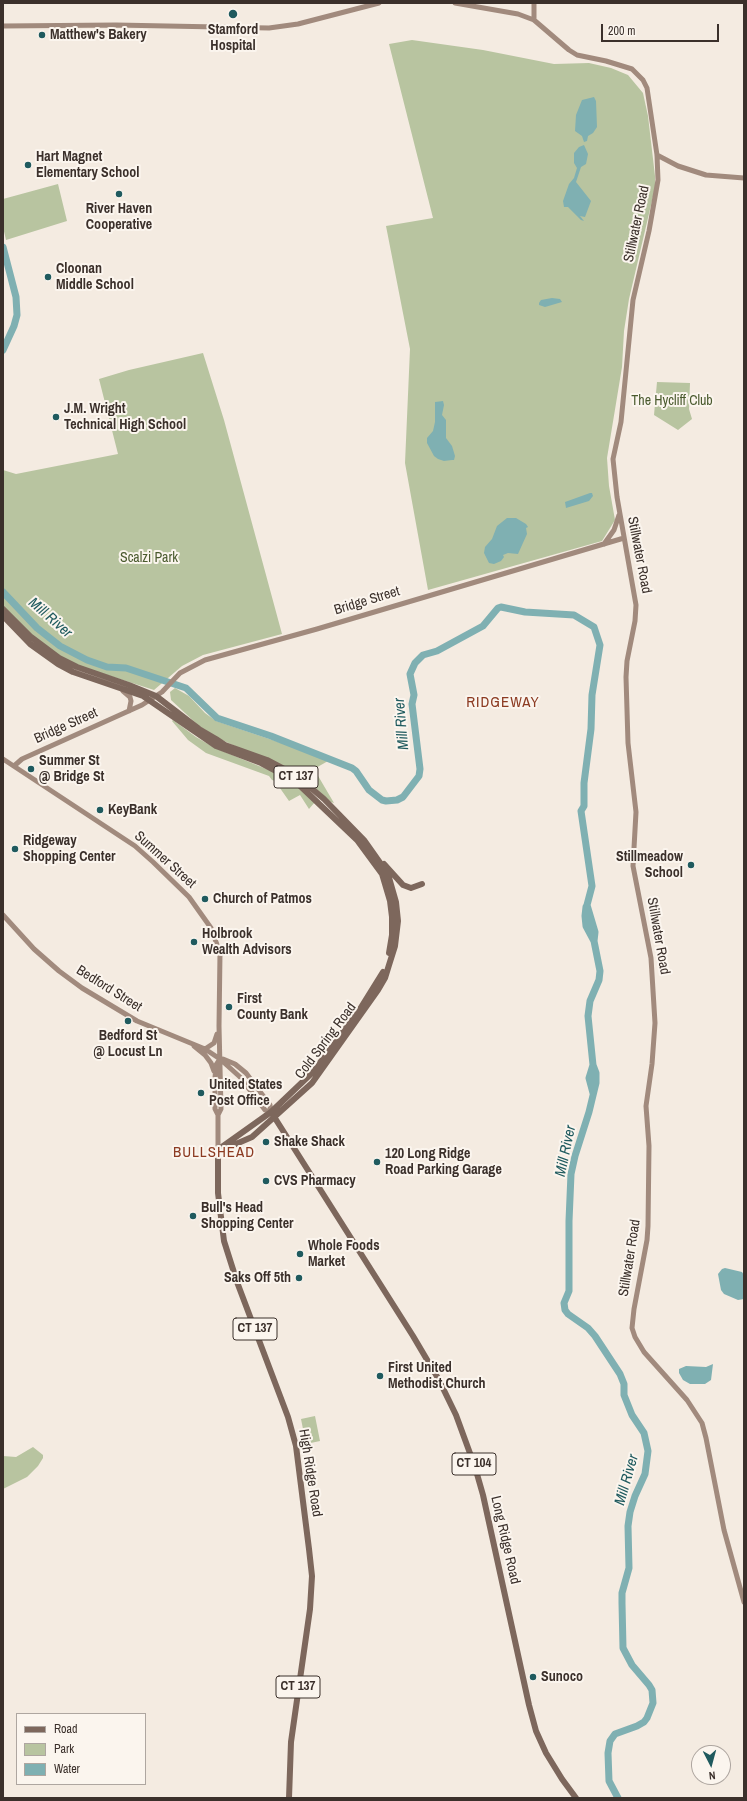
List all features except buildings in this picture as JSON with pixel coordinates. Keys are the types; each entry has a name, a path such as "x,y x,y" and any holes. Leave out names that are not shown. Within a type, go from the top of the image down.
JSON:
{"main road":[{"path":"3,26 116,25 269,28 298,24 379,3"},
{"path":"455,3 518,14 534,20 534,3"},
{"name":"Stillwater Road","path":"534,20 577,55 625,66 638,74 647,88 657,155 658,180 656,200 633,300 622,408 613,459 613,473 619,514 636,605 627,661 626,677 628,743 636,812 633,866 651,958 655,1022 652,1064 646,1106 649,1146 647,1240 634,1309 632,1328 635,1337 644,1352 687,1400 702,1423 724,1530 744,1602"},
{"path":"657,155 678,166 706,175 744,178"},
{"path":"604,544 614,530 619,514"},
{"name":"Bridge Street","path":"14,766 22,759 129,711 149,700 167,688 180,673 205,660 317,629 624,538"},
{"name":"CT 137","path":"3,609 31,637 59,658 77,667 156,696 199,729 225,745 267,760 304,782 324,799 364,840 381,862 388,874 394,902"},
{"name":"CT 137","path":"3,616 30,644 47,658 73,672 132,692 149,700 216,746 261,762 295,781 357,840 382,874 394,902"},
{"path":"115,686 130,697 131,701 129,711"},
{"name":"Summer Street","path":"3,759 135,846 167,875 198,909 215,934 220,953 220,1058"},
{"path":"381,862 387,866 403,885 411,888 422,884"},
{"path":"411,888 414,896"},
{"name":"Cold Spring Road","path":"218,1150 228,1141 254,1125 271,1112 313,1072 324,1059 382,976 391,946 394,902"},
{"name":"Cold Spring Road","path":"218,1150 252,1137 319,1075 385,978 395,946 398,921 394,902"},
{"name":"Bedford Street","path":"3,915 34,949 59,971 82,988 137,1021 205,1049 220,1058"},
{"path":"205,1049 211,1046 216,1040 219,1026"},
{"name":"High Ridge Road","path":"192,1044 205,1055 211,1063 215,1078"},
{"name":"Long Ridge Road","path":"220,1058 240,1077 265,1110 271,1112 413,1336 439,1380 456,1415 475,1467 483,1495 536,1731 546,1754 576,1798"},
{"name":"High Ridge Road","path":"218,1115 214,1109 215,1078 216,1065 220,1058"},
{"name":"High Ridge Road","path":"220,1058 221,1109 218,1115 219,1205 224,1241 237,1282 288,1417 297,1452 312,1576 310,1609 291,1742 289,1798"}],"green space":[{"path":"412,40 483,50 554,64 589,63 611,68 628,75 643,93 648,116 655,176 655,188 629,299 624,331 622,367 607,458 609,486 615,520 602,541 428,590 405,463 410,349 386,226 433,218 389,44"},
{"path":"58,184 67,221 6,240 3,227 3,199"},
{"name":"Scalzi Park","path":"203,353 224,420 282,634 203,655 182,666 154,690 79,666 64,659 33,637 3,606 3,470 16,474 118,454 99,379 129,370"},
{"name":"The Hycliff Club","path":"657,382 690,383 689,409 692,419 678,430 654,415"},
{"path":"175,688 189,696 205,713 216,721 305,751 328,761 314,769 334,803 298,775 222,740 199,726 171,700 170,692"},
{"path":"173,720 196,737 215,748 281,775 315,802 309,809 300,795 289,801 275,781 269,776 206,753 188,740 172,721"},
{"path":"315,1416 320,1441 306,1444 301,1419"},
{"path":"33,1447 43,1455 43,1458 38,1466 27,1477 3,1489 3,1456 16,1457"}],"water":[{"path":"594,97 596,101 597,127 593,133 588,136 587,141 584,142 582,136 575,131 576,115 582,100"},
{"path":"584,145 588,154 586,164 581,167 576,182 591,201 585,217 580,216 584,221 581,220 568,207 564,207 563,201 577,168 574,163 574,153 579,147"},
{"path":"552,298 560,299 562,302 545,307 539,305 541,300"},
{"path":"443,401 444,405 442,415 446,420 446,438 452,446 455,456 454,460 444,461 438,459 434,456 427,443 427,438 433,431 435,422 435,402"},
{"path":"592,493 593,496 589,501 566,508 565,502"},
{"path":"507,518 516,518 526,524 528,527 526,528 527,534 518,554 508,553 503,555 504,557 501,561 494,564 489,563 484,553 485,547 492,539 497,526"},
{"path":"725,1268 742,1272 744,1275 744,1299 738,1300 724,1294 721,1290 718,1274"},
{"path":"713,1364 711,1380 705,1384 690,1384 683,1380 679,1373 679,1369 686,1366 706,1367"}],"waterway":[{"name":"Mill River","path":"3,247 16,297 17,315 14,326 3,350"},
{"name":"Mill River","path":"3,592 37,628 60,646 87,660 107,667 126,668 186,688 217,718 271,736 352,768 356,771 369,790 382,800 386,801 397,800 403,797 419,776 420,769 412,704 414,695 410,674 415,663 423,655 437,651 483,626 498,608 501,607 525,612 574,615 594,627 600,645 592,695 591,729 584,783 584,806 581,811 592,886 587,905 595,932 594,941 600,971 599,980 590,1001 588,1016 596,1083 571,1174 569,1291 564,1303 565,1310 568,1314 588,1328 595,1336 620,1374 624,1384 624,1395 632,1415 644,1433 648,1451 645,1474 635,1496 630,1512 628,1526 629,1568 622,1593 622,1603 623,1648 632,1665 652,1690 653,1703 644,1722 615,1734 610,1741 608,1753 609,1781 618,1798"},
{"name":"Mill River","path":"586,907 586,926 594,941"},
{"name":"Mill River","path":"593,1065 589,1078 593,1093"}],"place":[{"name":"Stamford Hospital","path":"233,14"},
{"name":"Matthew's Bakery","path":"42,35"},
{"name":"Hart Magnet Elementary School","path":"28,165"},
{"name":"River Haven Cooperative","path":"119,194"},
{"name":"Cloonan Middle School","path":"48,277"},
{"name":"J.M. Wright Technical High School","path":"56,417"},
{"name":"Summer St @ Bridge St","path":"31,769"},
{"name":"KeyBank","path":"100,810"},
{"name":"Ridgeway Shopping Center","path":"15,849"},
{"name":"Stillmeadow School","path":"691,865"},
{"name":"Church of Patmos","path":"205,899"},
{"name":"Holbrook Wealth Advisors","path":"194,942"},
{"name":"First County Bank","path":"229,1007"},
{"name":"Bedford St @ Locust Ln","path":"128,1021"},
{"name":"United States Post Office","path":"201,1093"},
{"name":"Shake Shack","path":"266,1142"},
{"name":"120 Long Ridge Road Parking Garage","path":"377,1162"},
{"name":"CVS Pharmacy","path":"266,1181"},
{"name":"Bull's Head Shopping Center","path":"193,1216"},
{"name":"Whole Foods Market","path":"300,1254"},
{"name":"Saks Off 5th","path":"299,1278"},
{"name":"First United Methodist Church","path":"380,1376"},
{"name":"Sunoco","path":"533,1677"}],"district":[{"name":"RIDGEWAY","path":"503,703"},
{"name":"BULLSHEAD","path":"214,1153"}]}
